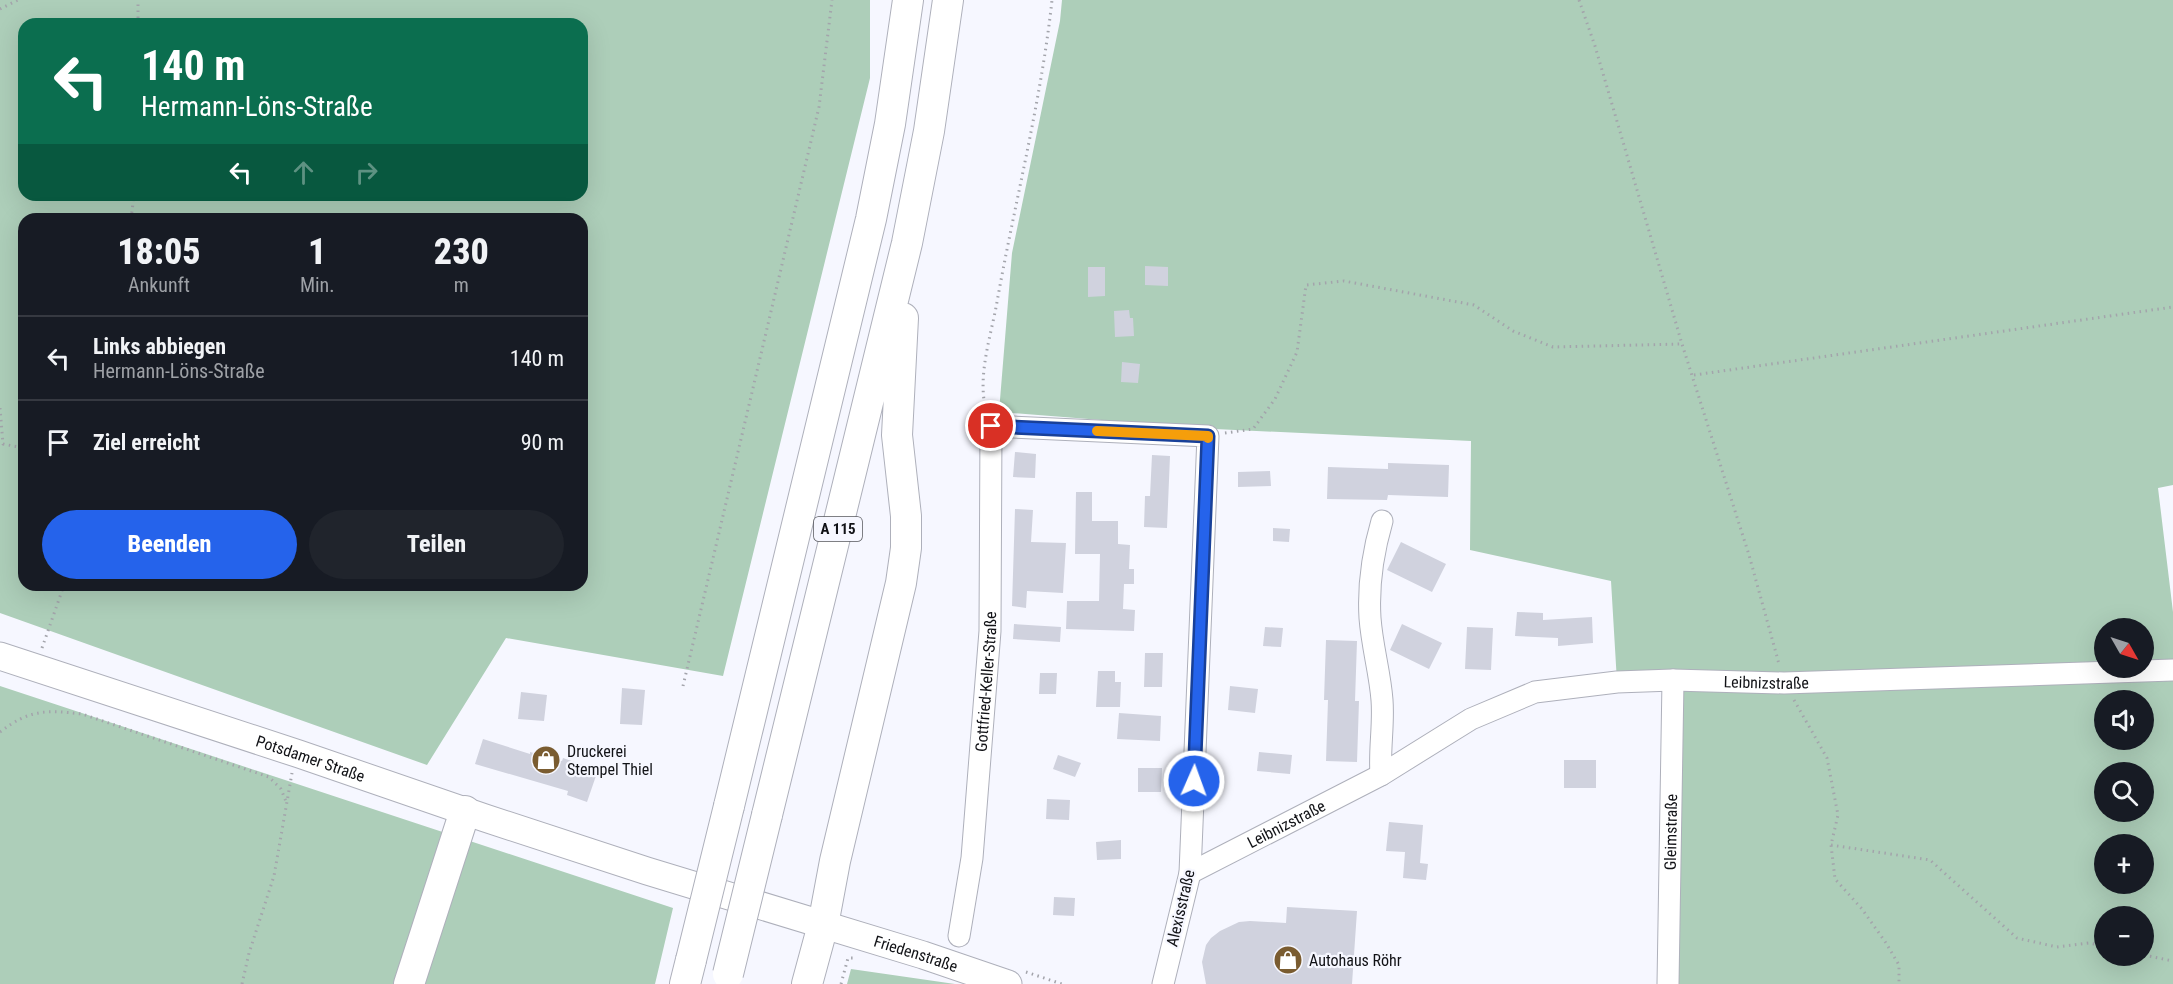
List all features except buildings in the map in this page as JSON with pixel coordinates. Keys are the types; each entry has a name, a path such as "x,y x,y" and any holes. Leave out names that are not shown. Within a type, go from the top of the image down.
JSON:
{"highway":[{"name":"A 115","path":"688,972 871,219 890,124 908,0"},
{"name":"A 115","path":"727,979 907,243 929,131 948,0"},
{"path":"807,984 823,926 835,861 901,583 906,548 906,516 897,435 907,243"},
{"path":"409,984 465,811"}],"main road":[{"name":"Potsdamer Straße","path":"0,656 620,862"},
{"name":"Friedenstraße","path":"620,862 923,955 1008,984"}],"street":[{"path":"991,426 1208,436"},
{"name":"Gottfried-Keller-Straße","path":"959,936 972,858 990,631 991,426"},
{"name":"Alexisstraße","path":"1163,984 1190,873 1208,436"},
{"path":"1381,775 1383,704 1370,616 1370,582 1374,549 1382,521"},
{"name":"Leibnizstraße","path":"1190,873 1381,775 1471,719 1535,692 1617,682 1673,680 1784,683 2173,669"},
{"name":"Gleimstraße","path":"1668,984 1673,680"}],"path":[{"path":"0,9 18,0"},
{"path":"138,0 138,18"},
{"path":"683,686 819,107 832,0"},
{"path":"991,426 985,407 984,359 1046,53 1052,0"},
{"path":"1579,0 1682,344 1749,555 1784,683 1827,758 1838,815 1831,845 1835,879 1862,909 1890,950 1899,965 1899,984"},
{"path":"1208,436 1253,429 1275,399 1297,352 1306,285 1344,281 1474,305 1513,331 1553,347 1682,344"},
{"path":"1693,375 2173,307"},
{"path":"0,408 3,444 18,447"},
{"path":"42,648 62,591"},
{"path":"0,732 18,718 50,711 82,714 268,777 281,789 286,804"},
{"path":"242,984 249,953 274,876 289,786"},
{"path":"1831,845 1930,860 2018,938 2057,947 2094,944"},
{"path":"2154,957 2173,961"},
{"path":"841,984 848,958 864,958"}],"green space":[{"path":"0,0 870,0 870,78 723,676 506,638 427,765 0,613"},
{"path":"1062,0 2173,0 2173,485 2158,488 2173,612 2173,984 1668,984 1673,681 1617,682 1611,581 1470,550 1471,441 1215,429 999,412 1012,253 1060,21"},
{"path":"0,686 673,908 655,984 0,984"},
{"path":"851,969 955,984 847,984"}],"slow traffic":[{"path":"1097,431 1208,436 1208,438"}],"place":[{"name":"Druckerei Stempel Thiel","path":"546,760"},
{"name":"Autohaus Röhr","path":"1288,960"}],"route":[{"path":"991,426 1208,436 1194,781"}]}
